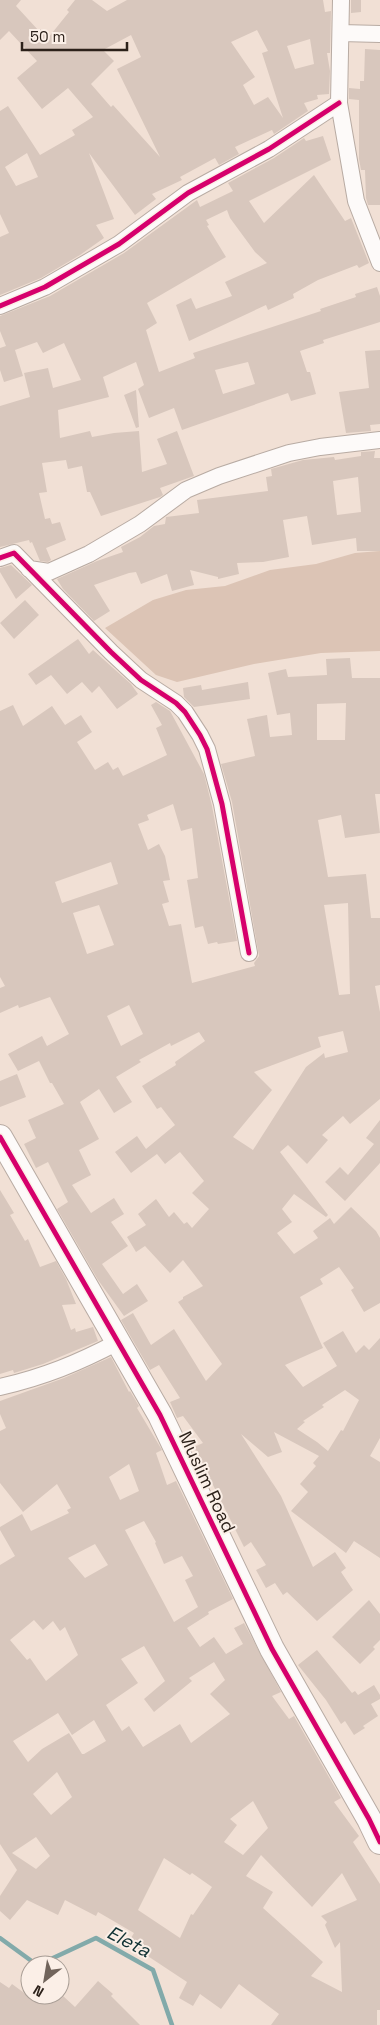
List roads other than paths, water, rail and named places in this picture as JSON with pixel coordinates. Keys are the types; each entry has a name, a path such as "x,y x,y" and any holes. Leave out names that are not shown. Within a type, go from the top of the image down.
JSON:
{"street":[{"path":"341,0 339,104 356,201 380,264"},
{"path":"341,33 380,34"},
{"path":"0,306 45,288 119,244 188,193 269,149 339,104"},
{"path":"29,569 49,572 89,554 140,524 186,490 219,476 289,454 320,447 380,440"},
{"path":"0,558 14,553 141,680 181,708 200,735 207,749 222,804 249,954"},
{"name":"Muslim Road","path":"0,1137 160,1415 272,1649 369,1819 380,1842"},
{"path":"0,1387 21,1384 78,1363 118,1342"}],"waterway":[{"name":"Eleta","path":"0,1938 23,1955"},
{"name":"Eleta","path":"59,1955 96,1938 153,1970 172,2025"}]}
